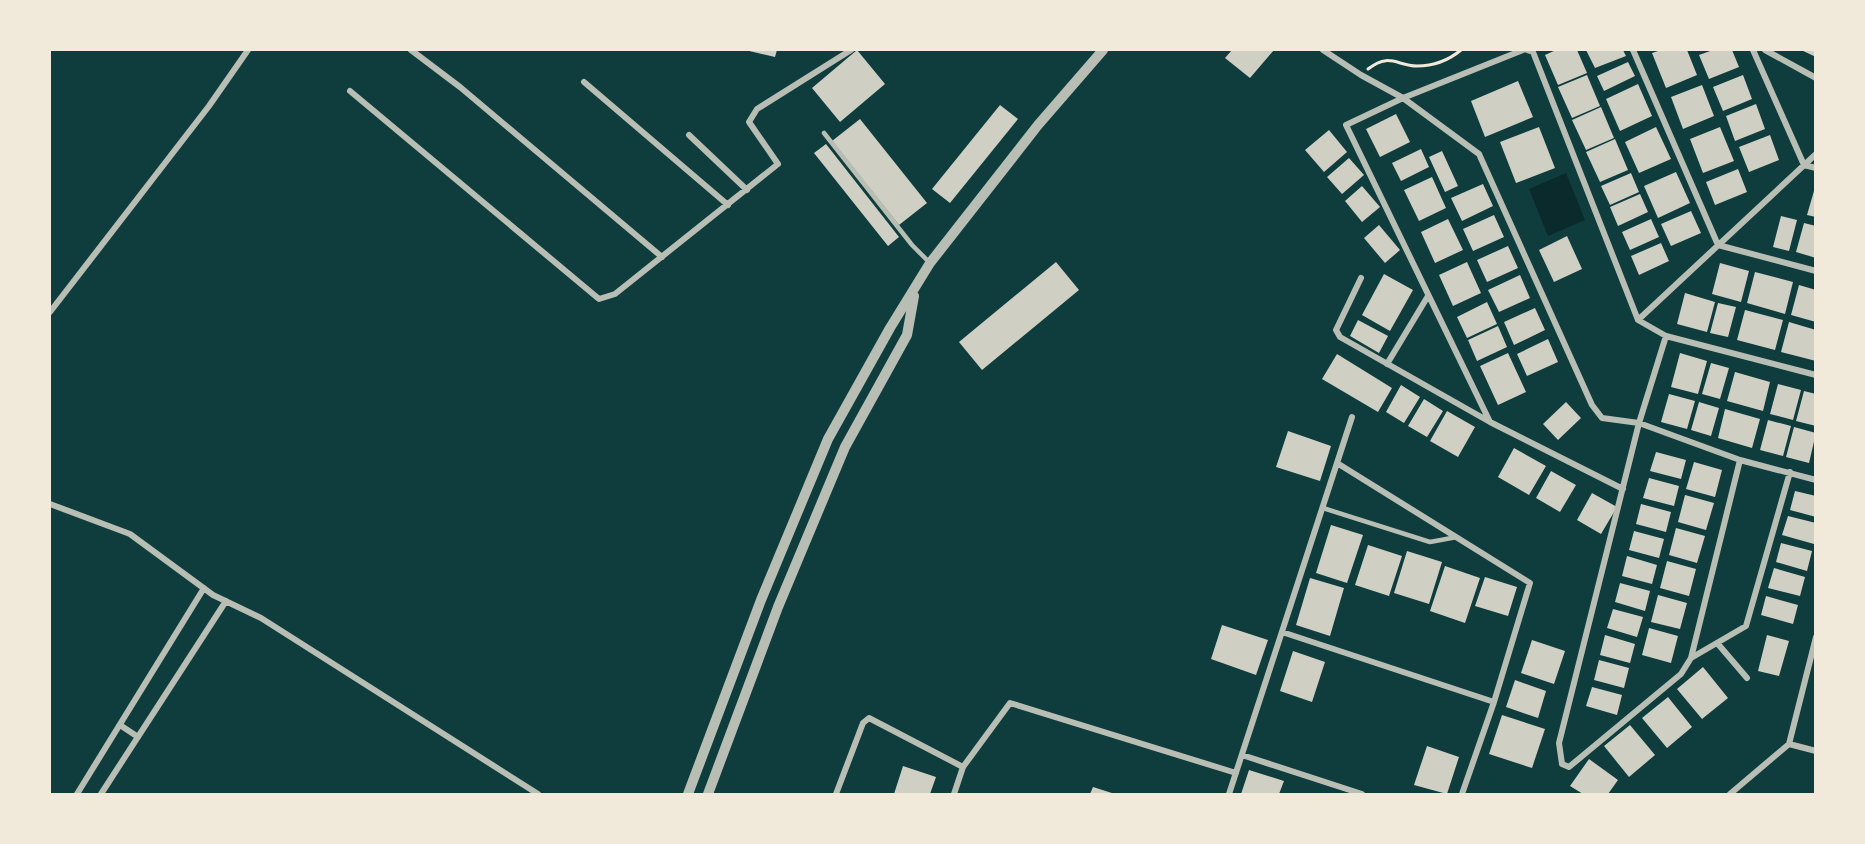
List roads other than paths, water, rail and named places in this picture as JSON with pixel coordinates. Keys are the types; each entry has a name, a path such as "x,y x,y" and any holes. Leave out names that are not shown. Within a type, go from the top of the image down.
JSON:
{"street":[{"path":"50,312 209,106 248,50"},
{"path":"411,50 460,87 662,257"},
{"path":"350,91 598,299 615,294 778,164 749,122 757,109 851,50"},
{"path":"688,795 761,600 828,438 890,328 930,263 1038,125 1103,50"},
{"path":"1323,50 1402,98 1479,154 1592,405 1602,418 1639,423 1740,460 1815,480"},
{"path":"1490,422 1346,125 1402,98 1525,50 1533,52 1638,320 1666,336 1815,375"},
{"path":"1633,50 1718,245"},
{"path":"1753,50 1804,165"},
{"path":"1765,50 1815,78"},
{"path":"584,82 728,205"},
{"path":"689,135 747,190"},
{"path":"1638,320 1815,154"},
{"path":"1804,165 1815,168"},
{"path":"1718,245 1815,271"},
{"path":"1361,278 1336,333 1490,422 1623,489"},
{"path":"708,795 778,607 845,447 907,335 915,290"},
{"path":"1387,364 1428,296"},
{"path":"1666,336 1639,423 1559,742 1562,764 1569,767 1681,674 1691,658 1740,460"},
{"path":"1229,795 1352,417"},
{"path":"1337,463 1530,583 1494,702 1462,795"},
{"path":"1691,658 1746,626 1790,472"},
{"path":"50,504 130,534 204,588 261,618 538,795"},
{"path":"77,795 204,588"},
{"path":"101,795 226,601"},
{"path":"1282,632 1494,702"},
{"path":"1730,795 1789,744 1815,637"},
{"path":"1718,644 1747,678"},
{"path":"954,795 963,767 1011,703 1236,773"},
{"path":"836,795 863,723 869,718 963,767"},
{"path":"120,725 138,737"},
{"path":"1789,744 1815,751"},
{"path":"1242,755 1362,795"}],"lane":[{"path":"824,133 912,245 930,263"},
{"path":"1323,508 1430,542 1457,537"}],"water":[{"path":"1566,173 1585,220 1548,236 1529,189"}]}
